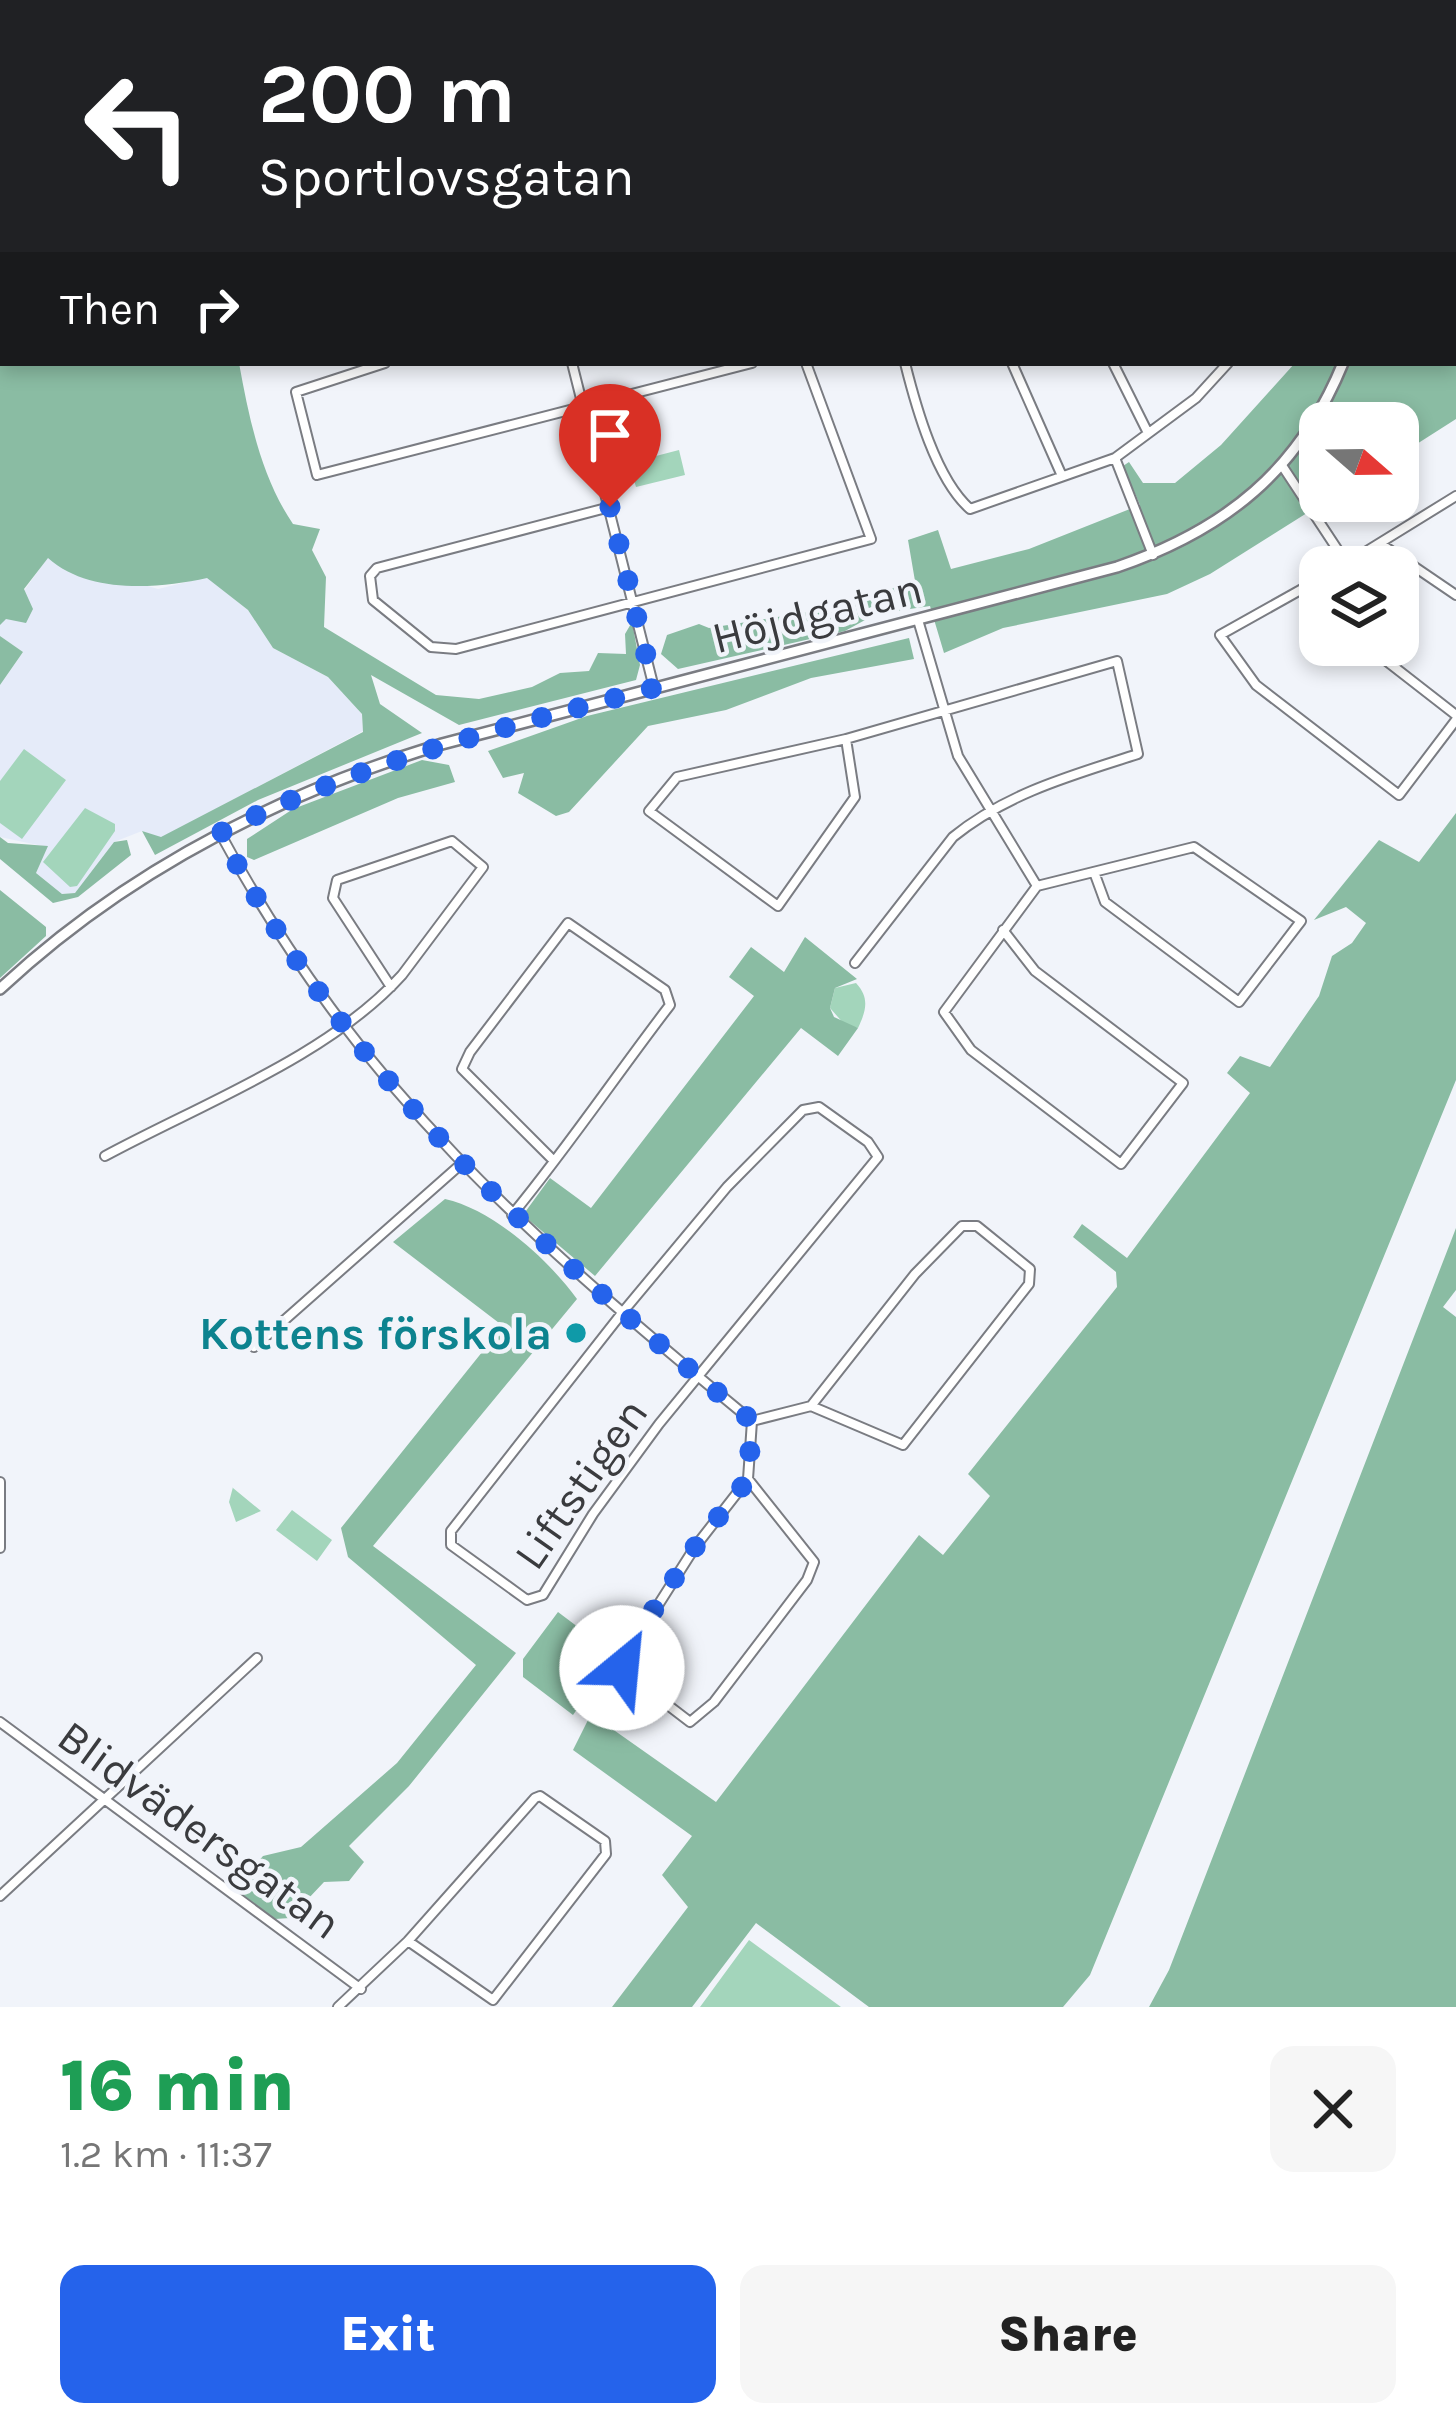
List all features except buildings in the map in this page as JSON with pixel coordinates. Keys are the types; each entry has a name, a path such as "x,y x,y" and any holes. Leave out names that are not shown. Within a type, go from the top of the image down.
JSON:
{"street":[{"path":"376,366 296,392 317,475 741,366"},
{"path":"573,366 654,688"},
{"path":"610,507 377,568 370,586 373,600 394,621 441,649 871,539 807,366"},
{"path":"906,366 936,450 958,499 970,509 1114,458 1196,398 1225,366"},
{"path":"1013,366 1062,476"},
{"path":"1114,366 1148,433"},
{"name":"Höjdgatan","path":"0,989 118,894 220,833 285,800 388,760 1153,555 1237,511 1283,467 1304,439 1341,366"},
{"path":"1114,458 1153,555"},
{"path":"1283,467 1332,546"},
{"path":"1377,546 1456,496"},
{"path":"1381,544 1456,595"},
{"path":"1299,591 1220,635 1256,685 1399,795 1456,717 1392,666"},
{"path":"918,620 958,756 1037,886"},
{"path":"846,739 856,797 778,906 649,811 677,777 846,739 1117,661 1138,754 1024,792 953,837 855,963"},
{"path":"220,833 278,935 344,1028 460,1165 622,1313 752,1421"},
{"path":"105,1156 344,1028 391,987 483,867 452,841 337,880 332,887 333,898 391,987"},
{"path":"1003,930 1035,971 1183,1083 1121,1164 971,1049 944,1012 1003,930 1037,886 1194,847 1301,921 1240,1001 1105,902 1094,872"},
{"path":"512,1215 554,1161 670,1005 665,990 568,923 470,1052 462,1070 554,1161"},
{"path":"622,1313 728,1187 802,1110 819,1107 868,1142 878,1157 872,1167 699,1377"},
{"path":"254,1347 460,1165"},
{"path":"752,1421 811,1406 915,1274 962,1226 977,1226 1030,1269 1029,1284 912,1439 894,1444 811,1406"},
{"name":"Liftstigen","path":"622,1313 451,1531 451,1545 527,1600 538,1600 593,1514 699,1377"},
{"path":"748,1479 814,1562 807,1580 714,1702 690,1722 626,1673 622,1662 695,1547 748,1479 752,1421"},
{"path":"0,1482 0,1548"},
{"path":"0,1896 257,1658"},
{"name":"Blidvädersgatan","path":"0,1722 361,1989"},
{"path":"338,2007 408,1941 540,1796 604,1841 606,1854 493,2000 408,1941"}],"shaded area":[{"path":"48,557 158,589 207,577 248,610 273,648 328,677 362,714 363,731 161,838 142,831 114,842 75,893 62,894 36,873 47,847 0,837 0,685 23,652 0,636 0,625"}],"green space":[{"path":"0,366 240,366 272,487 293,524 320,529 312,550 326,577 324,627 436,695 479,699 532,687 560,673 589,671 598,653 626,654 625,634 632,622 640,665 636,680 459,725 371,675 380,704 422,733 258,800 155,855 142,831 161,837 363,732 362,714 328,677 273,648 248,610 207,578 124,586 83,578 48,558 24,589 33,609 26,623 6,619 0,625"},
{"path":"1292,366 1456,366 1456,419 1419,443 1419,402 1299,402 1299,518 1210,574 1167,594 1003,628 944,653 930,606 876,614 845,631 678,669 661,654 667,635 699,624 709,628 827,609 915,581 908,540 938,530 951,569 1029,549 1140,505 1123,466 1129,462 1143,483 1175,483 1221,445"},
{"path":"679,450 685,475 636,487 629,463"},
{"path":"0,636 23,652 0,685"},
{"path":"909,638 914,659 811,678 726,710 648,726 569,812 556,816 518,793 524,773 503,778 488,751 587,716"},
{"path":"24,749 66,780 22,839 0,823 0,781"},
{"path":"422,760 449,765 455,782 398,798 254,860 247,857 247,839 293,809"},
{"path":"85,808 115,824 115,831 77,886 70,887 43,862"},
{"path":"1456,813 1456,1080 1090,1975 1063,2007 869,2007 756,1923 692,2007 612,2007 688,1907 662,1875 692,1836 573,1750 591,1714 716,1802 919,1535 943,1555 990,1496 968,1474 1117,1287 1116,1272 1073,1237 1082,1224 1127,1258 1250,1093 1227,1073 1240,1056 1270,1067 1319,996 1332,956 1352,943 1366,923 1346,907 1314,920 1379,840 1419,862"},
{"path":"0,837 8,843 48,846 36,873 62,894 75,893 114,842 127,840 131,855 78,897 53,903 0,859"},
{"path":"0,890 46,927 46,936 0,978"},
{"path":"805,937 857,979 835,988 830,1008 834,1017 858,1028 838,1056 801,1028 595,1276 523,1215 550,1178 591,1208 754,996 729,977 751,947 784,972"},
{"path":"856,983 865,1005 858,1028 845,1025 830,1008 835,988"},
{"path":"445,1199 482,1213 518,1238 577,1299 373,1546 516,1653 409,1786 349,1846 364,1862 349,1881 324,1882 290,1918 275,1919 235,1889 263,1856 301,1847 397,1763 476,1665 348,1557 341,1528 503,1326 393,1242"},
{"path":"1456,1228 1456,1290 1443,1307 1456,1317 1456,2007 1149,2007 1169,1970"},
{"path":"233,1487 261,1511 236,1522 229,1502"},
{"path":"292,1510 332,1540 317,1561 276,1530"},
{"path":"558,1612 615,1655 573,1715 523,1677 523,1659"},
{"path":"749,1940 841,2007 700,2007"}],"place":[{"name":"Kottens förskola","path":"576,1333"}],"route":[{"path":"610,507 654,688 388,760 285,800 220,833 278,935 344,1028 448,1154 577,1275 752,1421 748,1479 695,1547 626,1652 622,1668"}]}
